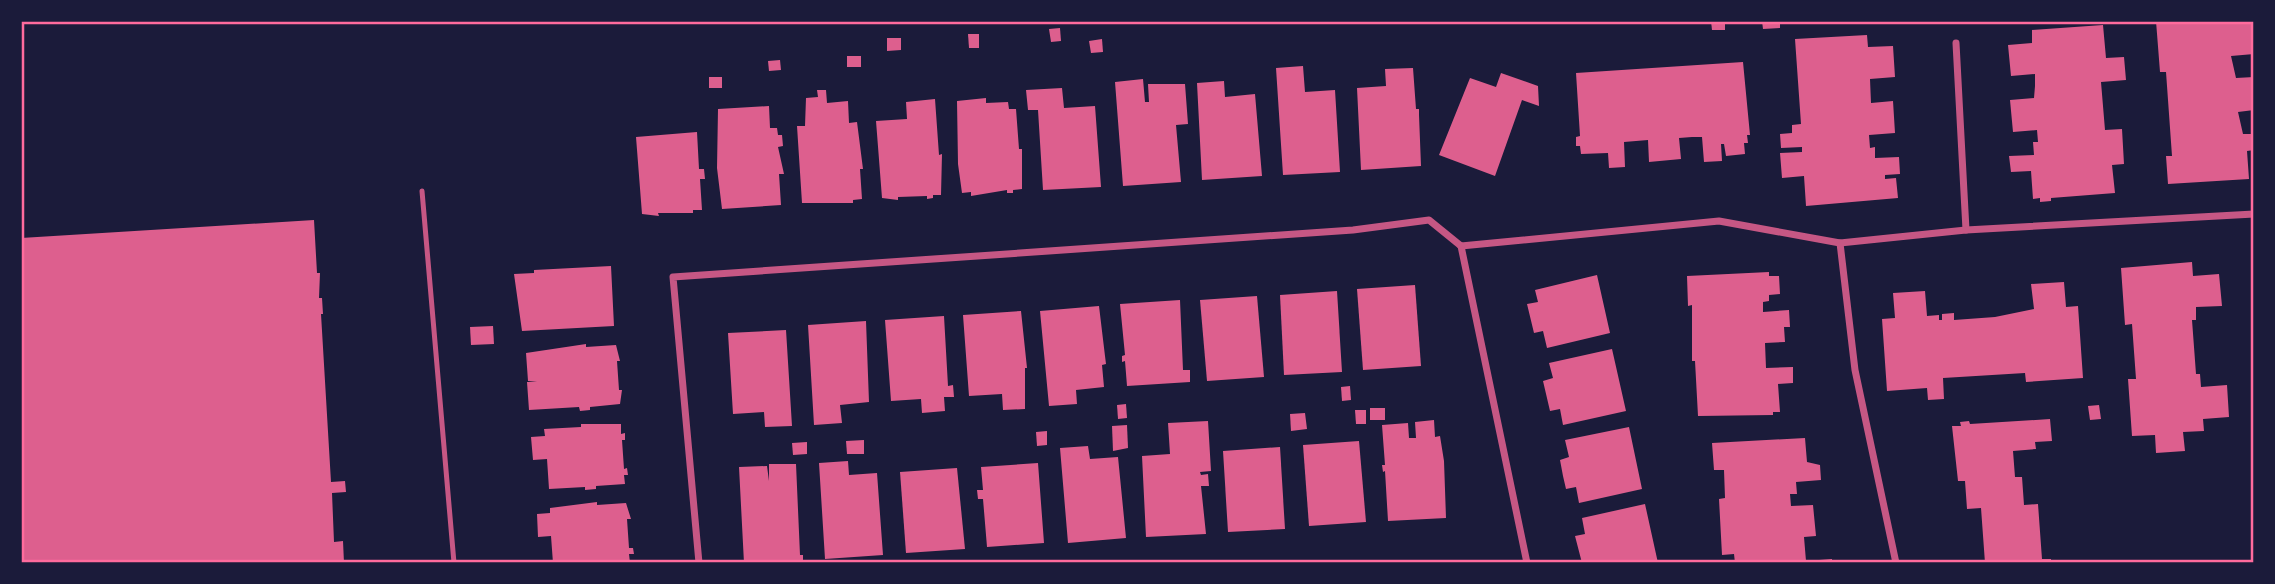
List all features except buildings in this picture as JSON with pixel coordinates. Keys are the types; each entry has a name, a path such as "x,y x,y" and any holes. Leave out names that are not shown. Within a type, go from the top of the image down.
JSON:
{"street":[{"path":"1956,43 1966,230"},
{"path":"1461,246 1719,221 1840,243 1966,230 2254,214"},
{"path":"699,563 673,277 1340,231 1429,220 1461,246 1527,563"},
{"path":"1840,243 1855,370 1896,563"}],"lane":[{"path":"422,191 454,563"}]}
